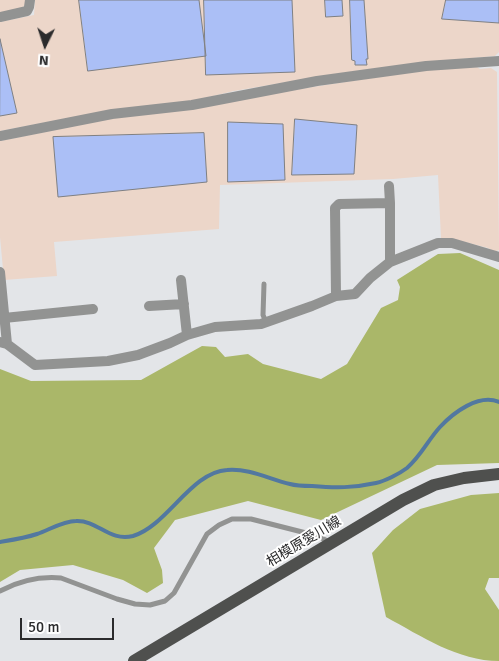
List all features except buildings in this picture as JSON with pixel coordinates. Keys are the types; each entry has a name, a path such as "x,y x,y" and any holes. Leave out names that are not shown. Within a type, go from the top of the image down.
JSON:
{"main road":[{"name":"相模原愛川線","path":"134,661 402,500 434,485 464,478 499,474"}],"street":[{"path":"0,17 27,11 30,0"},
{"path":"0,136 112,114 192,105 317,82 426,66 499,61"},
{"path":"389,186 390,262"},
{"path":"336,296 335,208 339,204 390,203"},
{"path":"0,272 4,318 3,343 35,365 45,365 108,361 138,355 187,335 216,327 261,324 336,296 355,294 370,278 390,262 438,242 452,243 499,257"},
{"path":"181,280 187,335"},
{"path":"149,306 184,304"},
{"path":"4,318 86,307"}],"lane":[{"path":"264,284 263,315 266,322"},
{"path":"0,591 36,577 48,576 61,578 135,604 150,605 165,601 174,593 207,534 219,525 232,519 251,518 318,536 332,543"}],"shaded area":[{"path":"0,0 27,0 27,3 22,8 0,13"},
{"path":"35,0 499,0 499,52 495,56 427,62 335,74 234,91 192,101 107,111 0,131 0,22 34,15"},
{"path":"477,67 480,69 491,68 497,72 499,250 494,252 488,248 441,238 438,175 393,179 220,185 219,229 54,242 57,276 4,280 0,237 0,141 117,117 426,70"}],"green space":[{"path":"460,253 499,270 499,463 437,465 321,520 248,501 175,520 154,548 162,570 163,583 147,593 123,580 73,565 20,570 0,582 0,369 31,381 141,380 202,346 216,347 225,357 248,354 263,364 321,379 347,364 381,308 398,300 400,287 397,280 438,254"},
{"path":"499,493 499,578 489,578 485,589 499,610 499,661 469,657 454,652 386,617 372,553 393,530 420,509 471,495"}],"waterway":[{"path":"0,542 32,535 71,521 91,524 117,536 133,536 157,522 190,489 202,480 214,473 227,470 251,472 301,486 344,487 380,482 407,468 440,427 459,411 475,402 483,400 499,402"}]}
